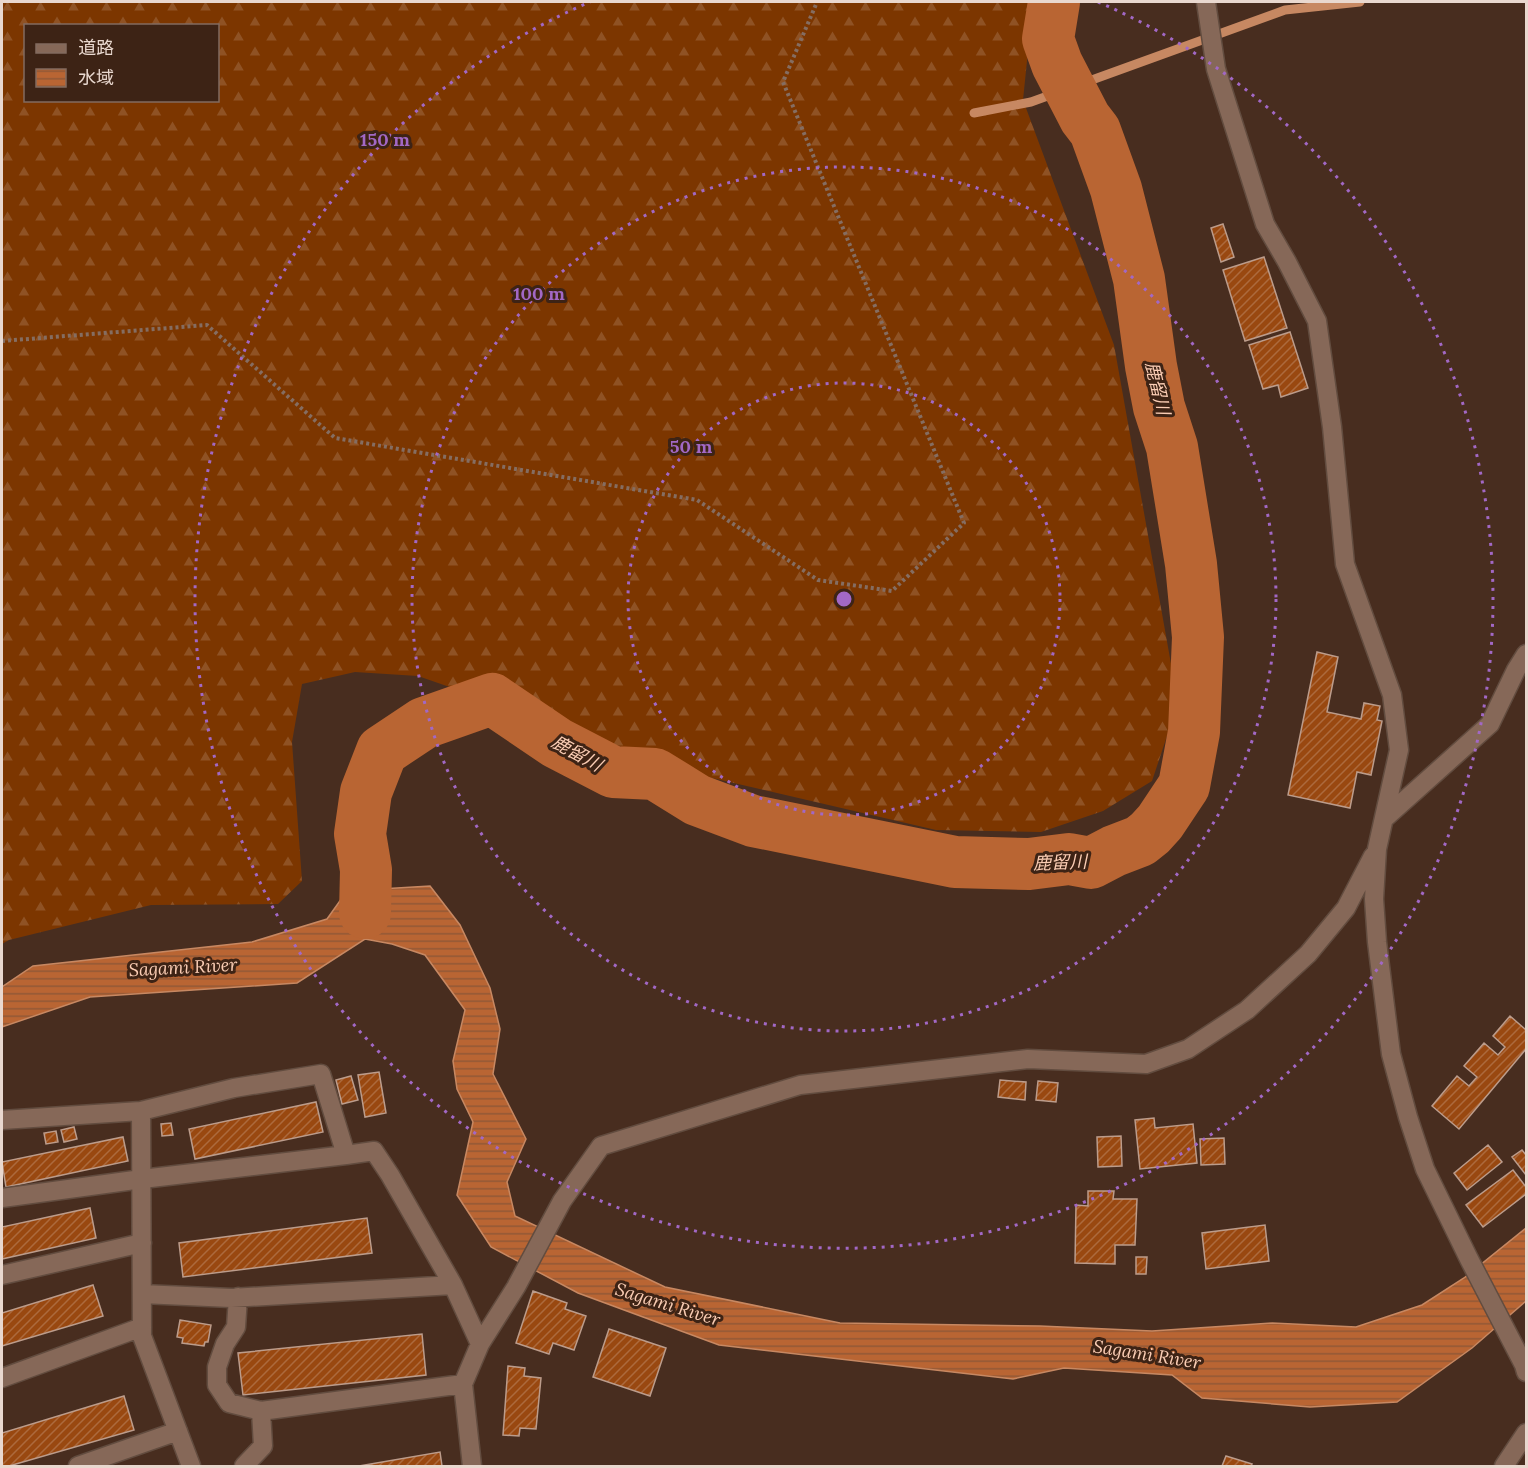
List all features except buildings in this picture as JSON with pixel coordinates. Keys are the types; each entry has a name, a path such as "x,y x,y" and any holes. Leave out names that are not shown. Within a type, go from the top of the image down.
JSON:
{"street":[{"path":"1206,2 1216,69 1265,224 1317,321 1332,427 1345,564 1392,695 1399,750 1377,849 1374,899 1391,1054 1425,1169 1525,1368"},
{"path":"1385,818 1490,724 1516,670 1527,654"},
{"path":"472,1467 463,1384 480,1344 516,1287 562,1201 601,1146 800,1085 1028,1059 1146,1064 1188,1049 1247,1010 1308,954 1346,908 1377,849"},
{"path":"2,1120 141,1111 234,1088 321,1074 346,1155"},
{"path":"141,1111 142,1336 191,1467"},
{"path":"2,1198 374,1152 390,1174 453,1284 480,1344"},
{"path":"2,1275 142,1243"},
{"path":"142,1294 231,1298 453,1284"},
{"path":"238,1297 236,1327 225,1344 217,1367 217,1385 230,1403 261,1411 463,1384"},
{"path":"2,1378 142,1327"},
{"path":"244,1467 263,1446 261,1411"},
{"path":"78,1467 178,1431"},
{"path":"1504,1467 1527,1433"}],"path":[{"path":"2,341 207,324 335,438 697,500 818,580 892,591 964,523 783,82 817,2"}],"green space":[{"path":"2,2 1033,2 1023,100 1114,345 1178,703 1152,781 1103,811 1041,832 936,830 708,777 418,676 355,672 302,684 292,742 302,881 278,904 151,905 9,940 2,944"}],"water":[{"name":"Sagami River","path":"430,886 460,925 490,988 500,1029 493,1074 526,1139 507,1182 515,1216 665,1287 840,1323 1040,1326 1152,1331 1272,1323 1356,1327 1422,1305 1464,1278 1526,1228 1526,1301 1472,1348 1397,1402 1310,1407 1202,1398 1172,1375 1064,1368 1013,1379 719,1345 578,1293 491,1247 457,1195 473,1122 457,1089 453,1061 465,1010 425,955 392,944 365,939 297,983 90,997 2,1027 2,987 33,966 252,942 327,919 347,891"}],"waterway":[{"name":"鹿留川","path":"365,913 366,870 360,834 366,792 382,751 424,723 492,699 557,743 613,772 655,774 697,800 753,821 955,862 1029,864 1069,859 1091,863 1140,841 1160,822 1184,786 1194,732 1198,637 1191,564 1172,447 1159,407 1151,366 1139,279 1116,189 1095,131 1085,118 1057,64 1048,39 1054,2"},
{"path":"974,113 1031,102 1285,10 1360,2"}]}
